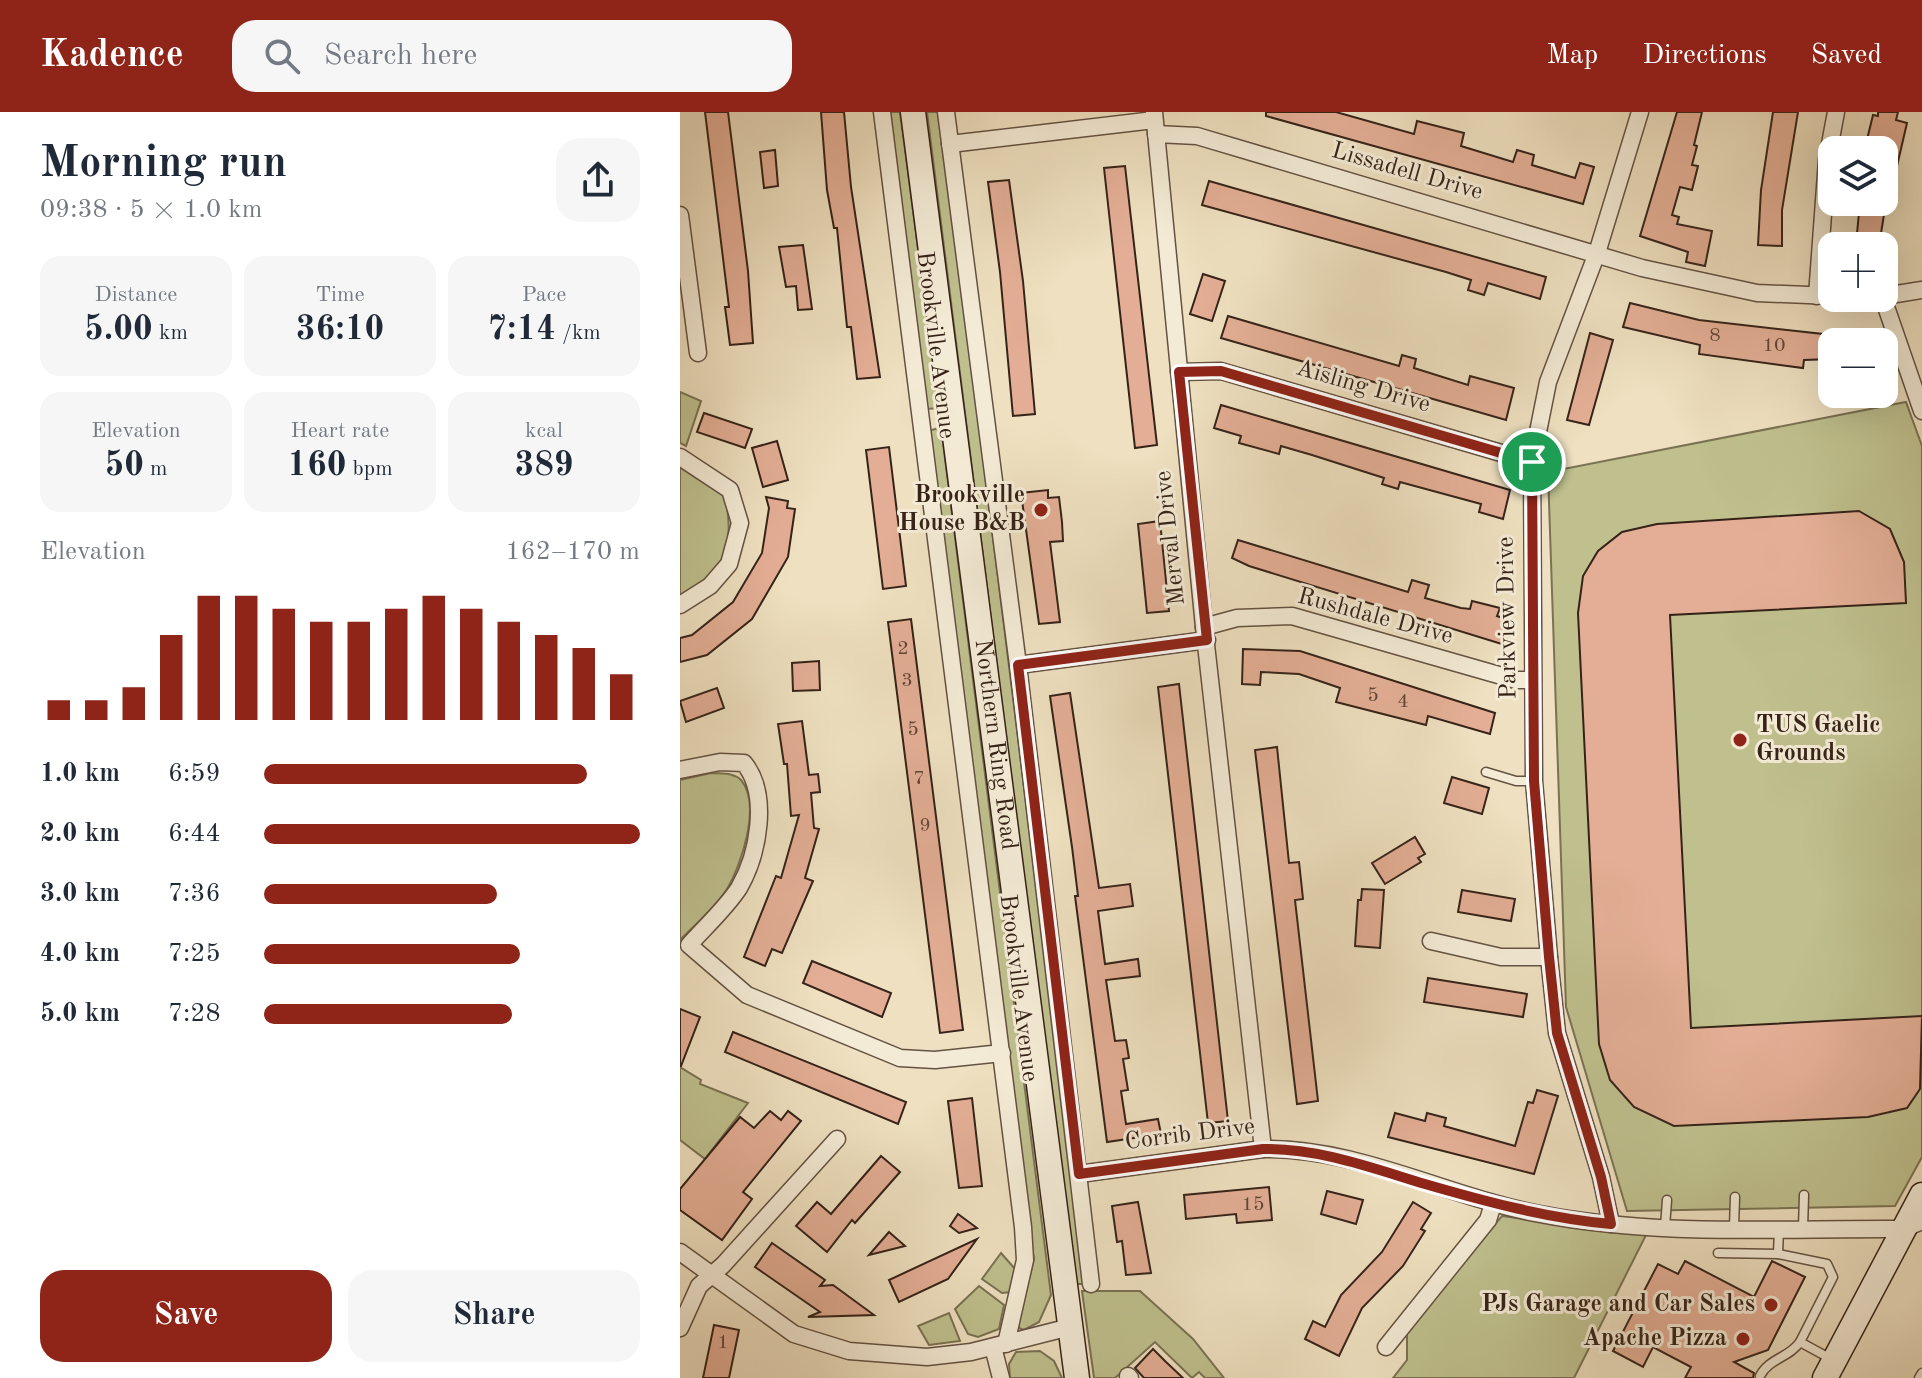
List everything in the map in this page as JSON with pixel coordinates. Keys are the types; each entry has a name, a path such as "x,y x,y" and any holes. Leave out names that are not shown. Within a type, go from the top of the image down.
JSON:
{"main road":[{"name":"Northern Ring Road","path":"913,112 937,419 1077,1378"},
{"path":"1829,1369 1912,1225 1922,1195"}],"street":[{"name":"Brookville Avenue","path":"882,112 937,419 1025,1260 1000,1346"},
{"name":"Brookville Avenue","path":"946,112 1018,665 1091,1284"},
{"name":"Parkview Drive","path":"1611,1224 1601,1177 1557,1033 1549,957 1534,781 1532,462 1548,382 1597,253 1640,112"},
{"path":"1823,232 1822,207 1836,112"},
{"name":"Lissadell Drive","path":"950,144 1154,122 1597,253"},
{"name":"Merval Drive","path":"1154,122 1263,1149"},
{"path":"680,215 698,353"},
{"path":"1597,253 1642,268 1728,288 1818,295"},
{"path":"1898,294 1922,290"},
{"path":"1888,312 1922,411"},
{"name":"Aisling Drive","path":"1179,372 1221,371 1532,462"},
{"path":"680,457 730,490 740,523 729,564 710,586 680,605"},
{"name":"Rushdale Drive","path":"1018,665 1206,633 1237,618 1292,616 1516,680 1533,680"},
{"path":"680,770 720,762 744,763 753,774 758,818 756,840 738,889 685,949 738,991 900,1058 935,1060 1002,1053"},
{"path":"1431,941 1501,957 1549,957"},
{"path":"680,1328 699,1286 723,1265 837,1139"},
{"name":"Corrib Drive","path":"1079,1174 1263,1149 1293,1149 1364,1164 1493,1204 1611,1224 1779,1228 1912,1225"},
{"path":"1386,1347 1488,1220 1493,1204"},
{"path":"680,1252 794,1334 837,1349 927,1357 1000,1346 1070,1327"},
{"path":"1000,1346 1001,1378"}],"lane":[{"path":"1486,772 1516,781 1534,781"},
{"path":"1803,1228 1804,1195"},
{"path":"1734,1227 1735,1197"},
{"path":"1665,1227 1667,1200"},
{"path":"1778,1254 1779,1228"},
{"path":"1718,1253 1778,1254 1827,1264 1832,1269 1833,1277 1800,1342 1791,1352 1768,1363 1760,1376"},
{"path":"1800,1342 1829,1369"}],"green space":[{"path":"889,112 900,112 939,408 926,409"},
{"path":"927,112 940,112 1086,1284 1075,1284"},
{"path":"680,392 701,401 686,446 680,443"},
{"name":"TUS Gaelic Grounds","path":"1906,402 1922,446 1922,1157 1895,1206 1627,1211 1566,1007 1548,472 1875,408 1898,408 1898,404"},
{"path":"941,427 1051,1295 1039,1322 1024,1330 1019,1328 1018,1323 1034,1259 1002,1053 929,431"},
{"path":"680,466 725,493 729,527 728,541 718,565 709,576 680,596"},
{"path":"711,773 731,775 741,780 750,804 747,835 727,889 680,940 680,780"},
{"path":"680,1067 701,1080 700,1084 748,1103 705,1159 680,1140"},
{"path":"1502,1216 1646,1235 1574,1378 1393,1378 1407,1360 1407,1329"},
{"path":"1001,1253 1016,1270 1011,1292 1002,1293 982,1279"},
{"path":"979,1286 1004,1305 999,1329 978,1337 968,1334 955,1309"},
{"path":"1082,1291 1140,1291 1193,1339 1224,1378 1205,1378 1199,1372 1192,1378 1155,1342 1115,1378 1094,1378"},
{"path":"949,1313 960,1341 929,1345 918,1326"},
{"path":"1040,1351 1054,1361 1062,1378 1010,1378 1009,1364 1016,1352"}],"building":[{"path":"705,112 728,112 748,271 753,343 730,345 725,307 729,307"},
{"path":"821,112 844,112 851,187 880,377 857,379 851,327 847,327 837,228 834,228 827,190"},
{"path":"1266,112 1336,112 1414,134 1417,121 1464,133 1461,146 1513,162 1517,150 1534,155 1532,165 1575,178 1580,163 1594,167 1583,204 1266,116"},
{"path":"1677,112 1702,112 1694,145 1697,146 1692,165 1698,166 1692,190 1680,187 1672,215 1679,217 1677,224 1712,231 1705,266 1686,262 1688,252 1640,236"},
{"path":"1773,112 1798,112 1782,210 1782,246 1758,245 1761,190"},
{"path":"1878,112 1898,112 1896,120 1907,123 1898,162 1898,136 1868,136 1873,115 1878,116"},
{"path":"775,150 778,186 764,188 760,152"},
{"path":"1125,166 1157,445 1135,448 1104,168"},
{"path":"1009,180 1023,281 1035,414 1013,416 988,182"},
{"path":"1209,181 1546,277 1540,299 1488,283 1484,295 1468,290 1471,280 1446,272 1202,205"},
{"path":"1859,216 1884,216 1881,232 1857,232"},
{"path":"803,245 812,309 798,310 796,286 786,287 779,247"},
{"path":"1203,274 1225,281 1212,321 1190,314"},
{"path":"1630,303 1699,320 1818,333 1818,360 1804,360 1803,368 1699,354 1700,345 1623,327"},
{"path":"1228,316 1399,366 1402,355 1416,359 1414,368 1468,385 1470,376 1514,388 1506,420 1221,338"},
{"path":"1590,333 1613,340 1589,425 1567,420"},
{"path":"1221,405 1510,490 1503,519 1479,512 1481,504 1400,482 1398,489 1382,484 1384,478 1281,446 1279,454 1239,443 1241,436 1214,428"},
{"path":"704,413 752,429 745,448 697,432"},
{"path":"777,441 788,480 763,487 752,448"},
{"path":"889,447 906,586 883,589 866,450"},
{"path":"1048,490 1048,498 1059,497 1062,522 1063,541 1050,542 1060,622 1039,624 1021,493"},
{"path":"766,497 788,501 787,508 795,509 788,557 752,619 707,655 680,662 680,638 692,635 733,602 762,553 769,508"},
{"path":"1859,511 1890,529 1904,562 1906,603 1670,615 1691,1028 1922,1016 1920,1089 1907,1108 1868,1117 1674,1126 1634,1107 1610,1080 1599,1044 1578,613 1583,576 1598,551 1622,532 1657,524"},
{"path":"1160,521 1169,611 1147,613 1138,524"},
{"path":"1238,540 1408,592 1412,580 1429,585 1425,598 1461,608 1470,609 1472,601 1500,608 1497,616 1513,621 1505,645 1249,566 1232,558"},
{"path":"911,619 963,1030 940,1033 888,622"},
{"path":"1243,649 1300,651 1495,713 1490,734 1428,716 1426,725 1336,702 1340,688 1299,674 1261,672 1260,685 1242,684"},
{"path":"819,661 820,690 793,691 792,663"},
{"path":"1179,684 1228,1121 1208,1123 1158,687"},
{"path":"717,688 724,708 686,722 680,701"},
{"path":"1070,693 1099,888 1130,884 1133,906 1098,911 1105,964 1138,959 1140,976 1106,980 1115,1041 1126,1040 1129,1058 1123,1059 1128,1090 1121,1091 1126,1124 1158,1119 1161,1134 1107,1142 1075,896 1078,896 1072,847 1050,696"},
{"path":"802,721 809,775 818,774 820,792 811,793 814,828 819,829 805,878 813,881 782,953 772,949 765,966 744,957 776,876 781,878 799,815 791,816 787,764 784,764 778,724"},
{"path":"1277,747 1289,863 1299,862 1303,899 1295,900 1318,1101 1297,1104 1255,750"},
{"path":"1452,777 1489,788 1482,814 1444,803"},
{"path":"1415,837 1425,854 1418,858 1421,862 1385,884 1372,863"},
{"path":"1362,889 1384,890 1380,948 1355,946 1358,900 1361,900"},
{"path":"1462,890 1515,899 1511,921 1458,912"},
{"path":"812,961 891,993 882,1017 803,983"},
{"path":"1428,978 1527,994 1523,1017 1424,1002"},
{"path":"680,1009 700,1017 681,1066 680,1066"},
{"path":"733,1032 906,1102 898,1124 725,1052"},
{"path":"1537,1090 1558,1096 1534,1174 1388,1137 1395,1113 1425,1121 1427,1113 1446,1118 1444,1126 1515,1146 1528,1102 1533,1103"},
{"path":"972,1098 982,1186 959,1188 948,1101"},
{"path":"770,1111 781,1120 788,1111 801,1121 743,1192 752,1199 722,1240 680,1210 680,1189 740,1117 754,1128"},
{"path":"881,1156 900,1172 855,1223 852,1220 827,1252 796,1226 817,1202 831,1214"},
{"path":"1269,1187 1272,1220 1237,1223 1236,1214 1186,1219 1184,1195"},
{"path":"1327,1191 1363,1200 1356,1224 1321,1214"},
{"path":"1138,1202 1151,1273 1126,1275 1122,1241 1117,1242 1112,1206"},
{"path":"1413,1202 1431,1213 1421,1229 1425,1231 1403,1266 1362,1308 1339,1356 1305,1339 1313,1321 1325,1327 1341,1295 1382,1252"},
{"path":"958,1214 977,1228 959,1233 950,1226"},
{"path":"889,1232 905,1246 869,1255"},
{"path":"977,1239 948,1279 899,1302 889,1280"},
{"path":"772,1243 825,1280 820,1286 833,1285 874,1315 808,1317 820,1312 755,1267"},
{"path":"1685,1261 1754,1297 1772,1261 1805,1277 1768,1350 1734,1362 1754,1373 1753,1378 1685,1378 1691,1367 1653,1347 1643,1367 1613,1351 1658,1264 1678,1274"},
{"path":"714,1325 739,1330 729,1378 703,1378"},
{"path":"1153,1349 1183,1378 1144,1378 1135,1368"}],"place":[{"name":"Brookville House B&B","path":"1041,510"},
{"name":"TUS Gaelic Grounds","path":"1740,740"},
{"name":"PJs Garage and Car Sales","path":"1771,1305"},
{"name":"Apache Pizza","path":"1743,1339"}],"route":[{"path":"1221,371 1532,462 1534,781 1549,957 1557,1033 1601,1177 1611,1224 1493,1204 1364,1164 1293,1149 1263,1149 1079,1174 1018,665 1207,640 1179,372 1221,371"}]}
